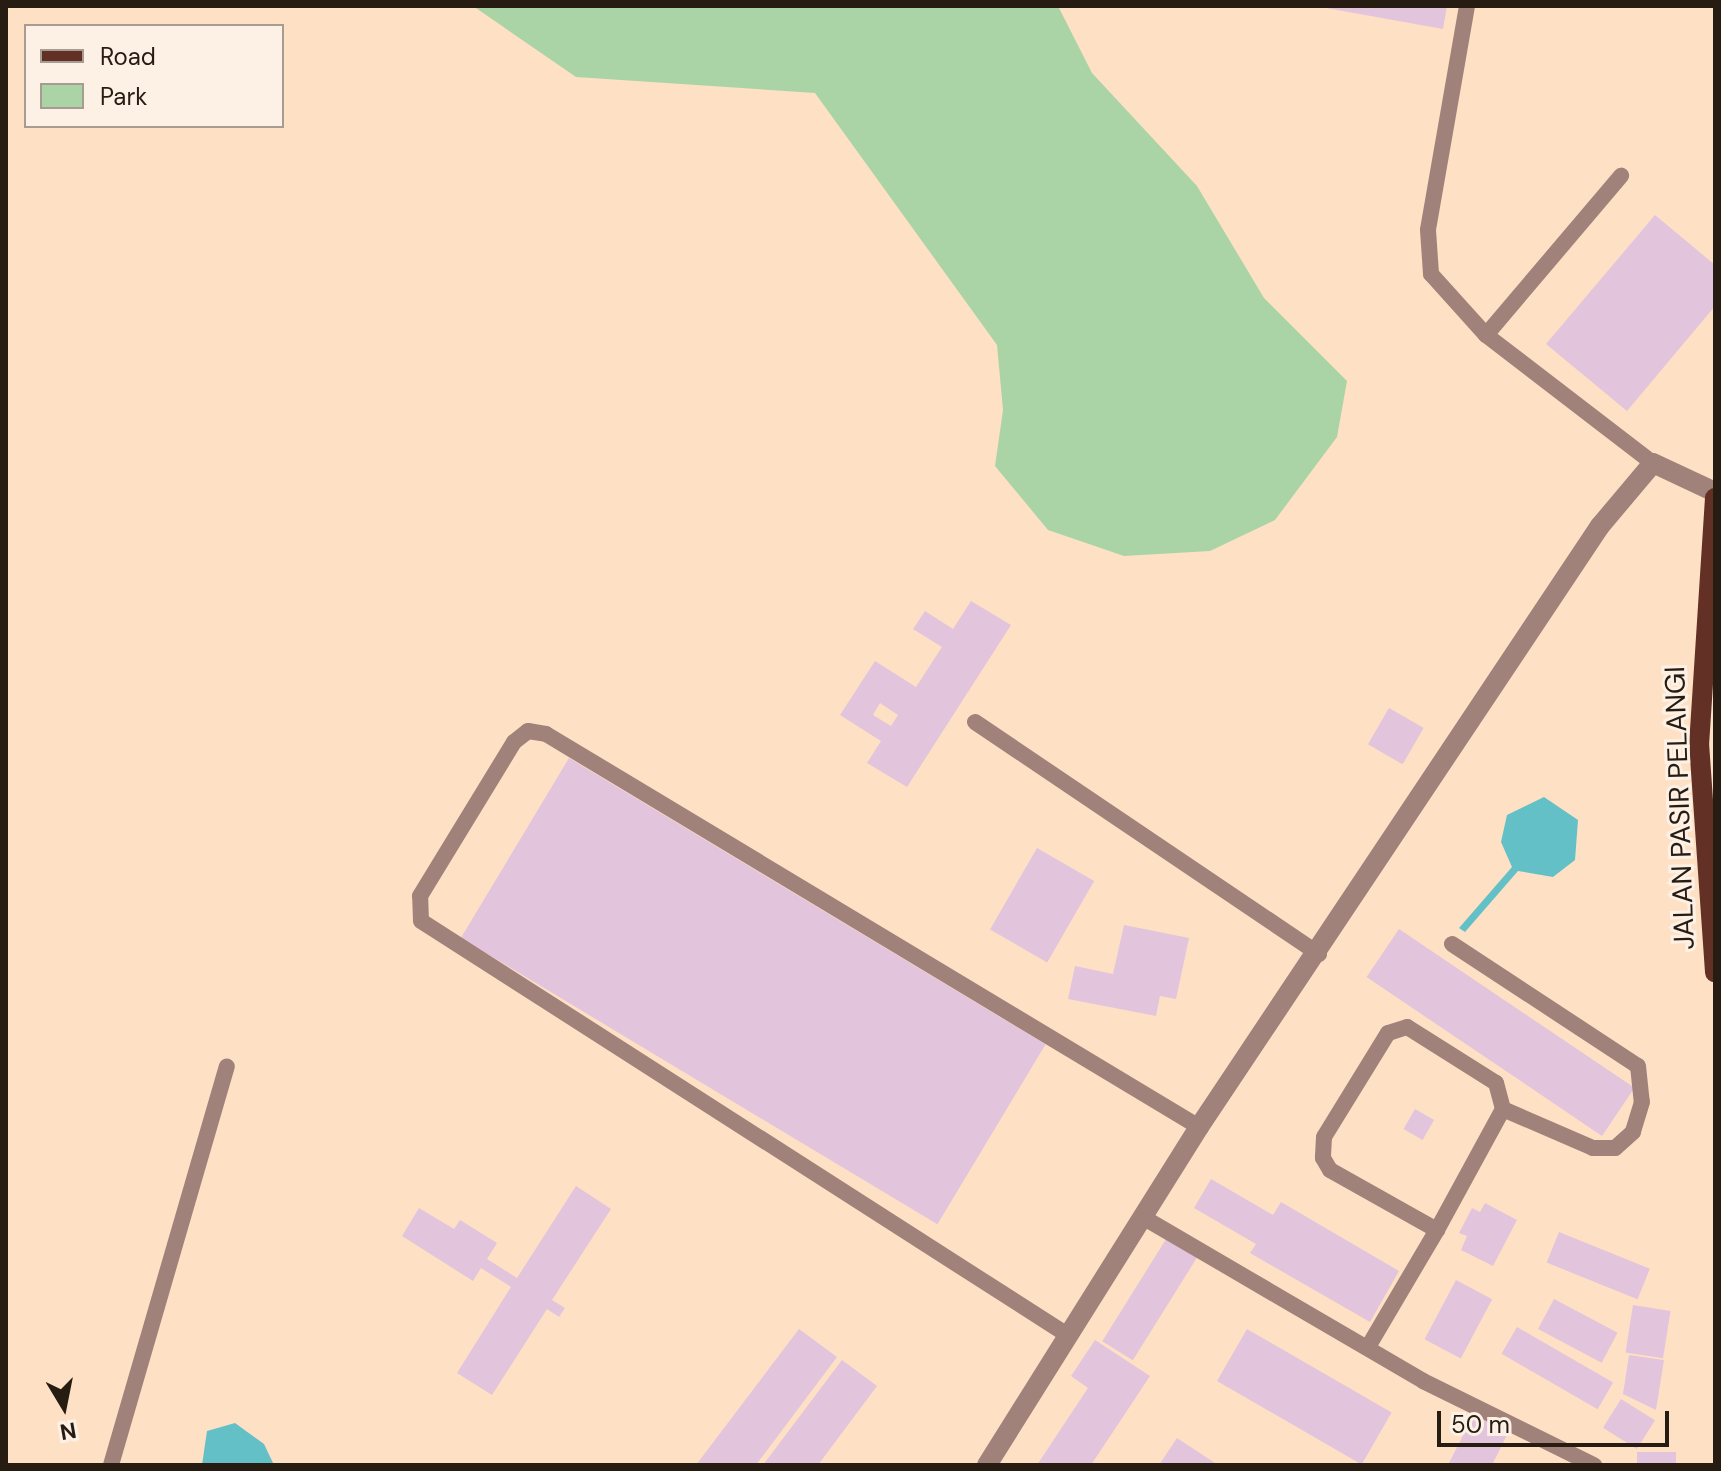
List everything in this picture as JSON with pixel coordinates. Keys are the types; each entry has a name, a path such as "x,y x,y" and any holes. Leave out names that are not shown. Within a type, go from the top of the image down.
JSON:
{"main road":[{"name":"JALAN PASIR PELANGI","path":"1715,498 1699,743 1715,972"}],"street":[{"path":"987,1465 1146,1219 1199,1127 1319,954 1600,526 1653,463 1715,492"}],"lane":[{"path":"1467,6 1428,230 1431,274 1486,335 1653,463"},
{"path":"1486,335 1621,176"},
{"path":"975,722 1319,954"},
{"path":"1069,1336 421,921 420,896 514,742 528,731 546,734 1199,1127"},
{"path":"1452,944 1638,1066 1642,1102 1633,1132 1615,1148 1593,1148 1503,1109"},
{"path":"1368,1347 1437,1230 1503,1109 1496,1083 1407,1027 1388,1033 1324,1137 1330,1170 1437,1230"},
{"path":"111,1465 227,1067"},
{"path":"1146,1219 1368,1347 1591,1464"}],"green space":[{"path":"473,6 1058,6 1092,73 1197,186 1264,298 1347,381 1337,437 1275,520 1210,551 1124,556 1048,530 995,466 1003,410 997,345 815,93 576,77"}],"water":[{"path":"1544,797 1578,820 1575,860 1553,877 1518,871 1465,932 1459,928 1512,867 1501,842 1507,815"},
{"path":"235,1423 264,1444 274,1465 202,1465 207,1431"}],"building":[{"path":"1315,6 1447,6 1443,29"},
{"path":"1655,215 1715,265 1715,306 1627,411 1546,344"},
{"path":"971,601 1011,625 907,787 867,763 881,741 840,715 875,661 916,687 942,647 913,629 925,611 953,629","holes":["880,703 898,715 891,726 873,715"]},
{"path":"1389,708 1424,728 1403,764 1368,744"},
{"path":"569,758 1046,1044 937,1224 461,938"},
{"path":"1037,848 1094,881 1047,962 990,929"},
{"path":"1124,925 1189,938 1176,999 1160,996 1156,1016 1068,999 1075,966 1113,974"},
{"path":"1399,929 1634,1088 1602,1136 1367,977"},
{"path":"1415,1109 1434,1120 1423,1140 1404,1129"},
{"path":"1211,1179 1273,1215 1281,1202 1399,1271 1370,1322 1250,1253 1256,1244 1194,1208"},
{"path":"576,1186 611,1209 552,1300 565,1308 559,1317 547,1309 492,1395 457,1373 511,1287 481,1268 473,1281 402,1236 419,1208 454,1229 460,1220 497,1243 487,1259 517,1278"},
{"path":"1485,1203 1517,1220 1493,1266 1461,1250 1467,1236 1459,1233 1472,1208 1480,1212"},
{"path":"1559,1232 1650,1269 1638,1299 1547,1263"},
{"path":"1168,1236 1199,1255 1133,1360 1102,1341"},
{"path":"1456,1280 1492,1299 1461,1358 1425,1339"},
{"path":"1554,1299 1618,1333 1602,1363 1538,1329"},
{"path":"1633,1305 1671,1311 1663,1358 1625,1352"},
{"path":"1517,1327 1613,1382 1598,1409 1502,1354"},
{"path":"799,1329 837,1357 756,1465 696,1465"},
{"path":"1247,1329 1392,1412 1362,1464 1217,1381"},
{"path":"1095,1340 1150,1376 1091,1465 1037,1465 1088,1388 1071,1376"},
{"path":"1629,1355 1664,1360 1656,1410 1623,1394"},
{"path":"842,1360 877,1386 818,1465 763,1465"},
{"path":"1621,1399 1655,1420 1637,1449 1603,1428"},
{"path":"1474,1414 1509,1431 1492,1465 1448,1465"},
{"path":"1177,1438 1218,1465 1159,1465"},
{"path":"1637,1452 1676,1452 1676,1465 1637,1465"}]}
